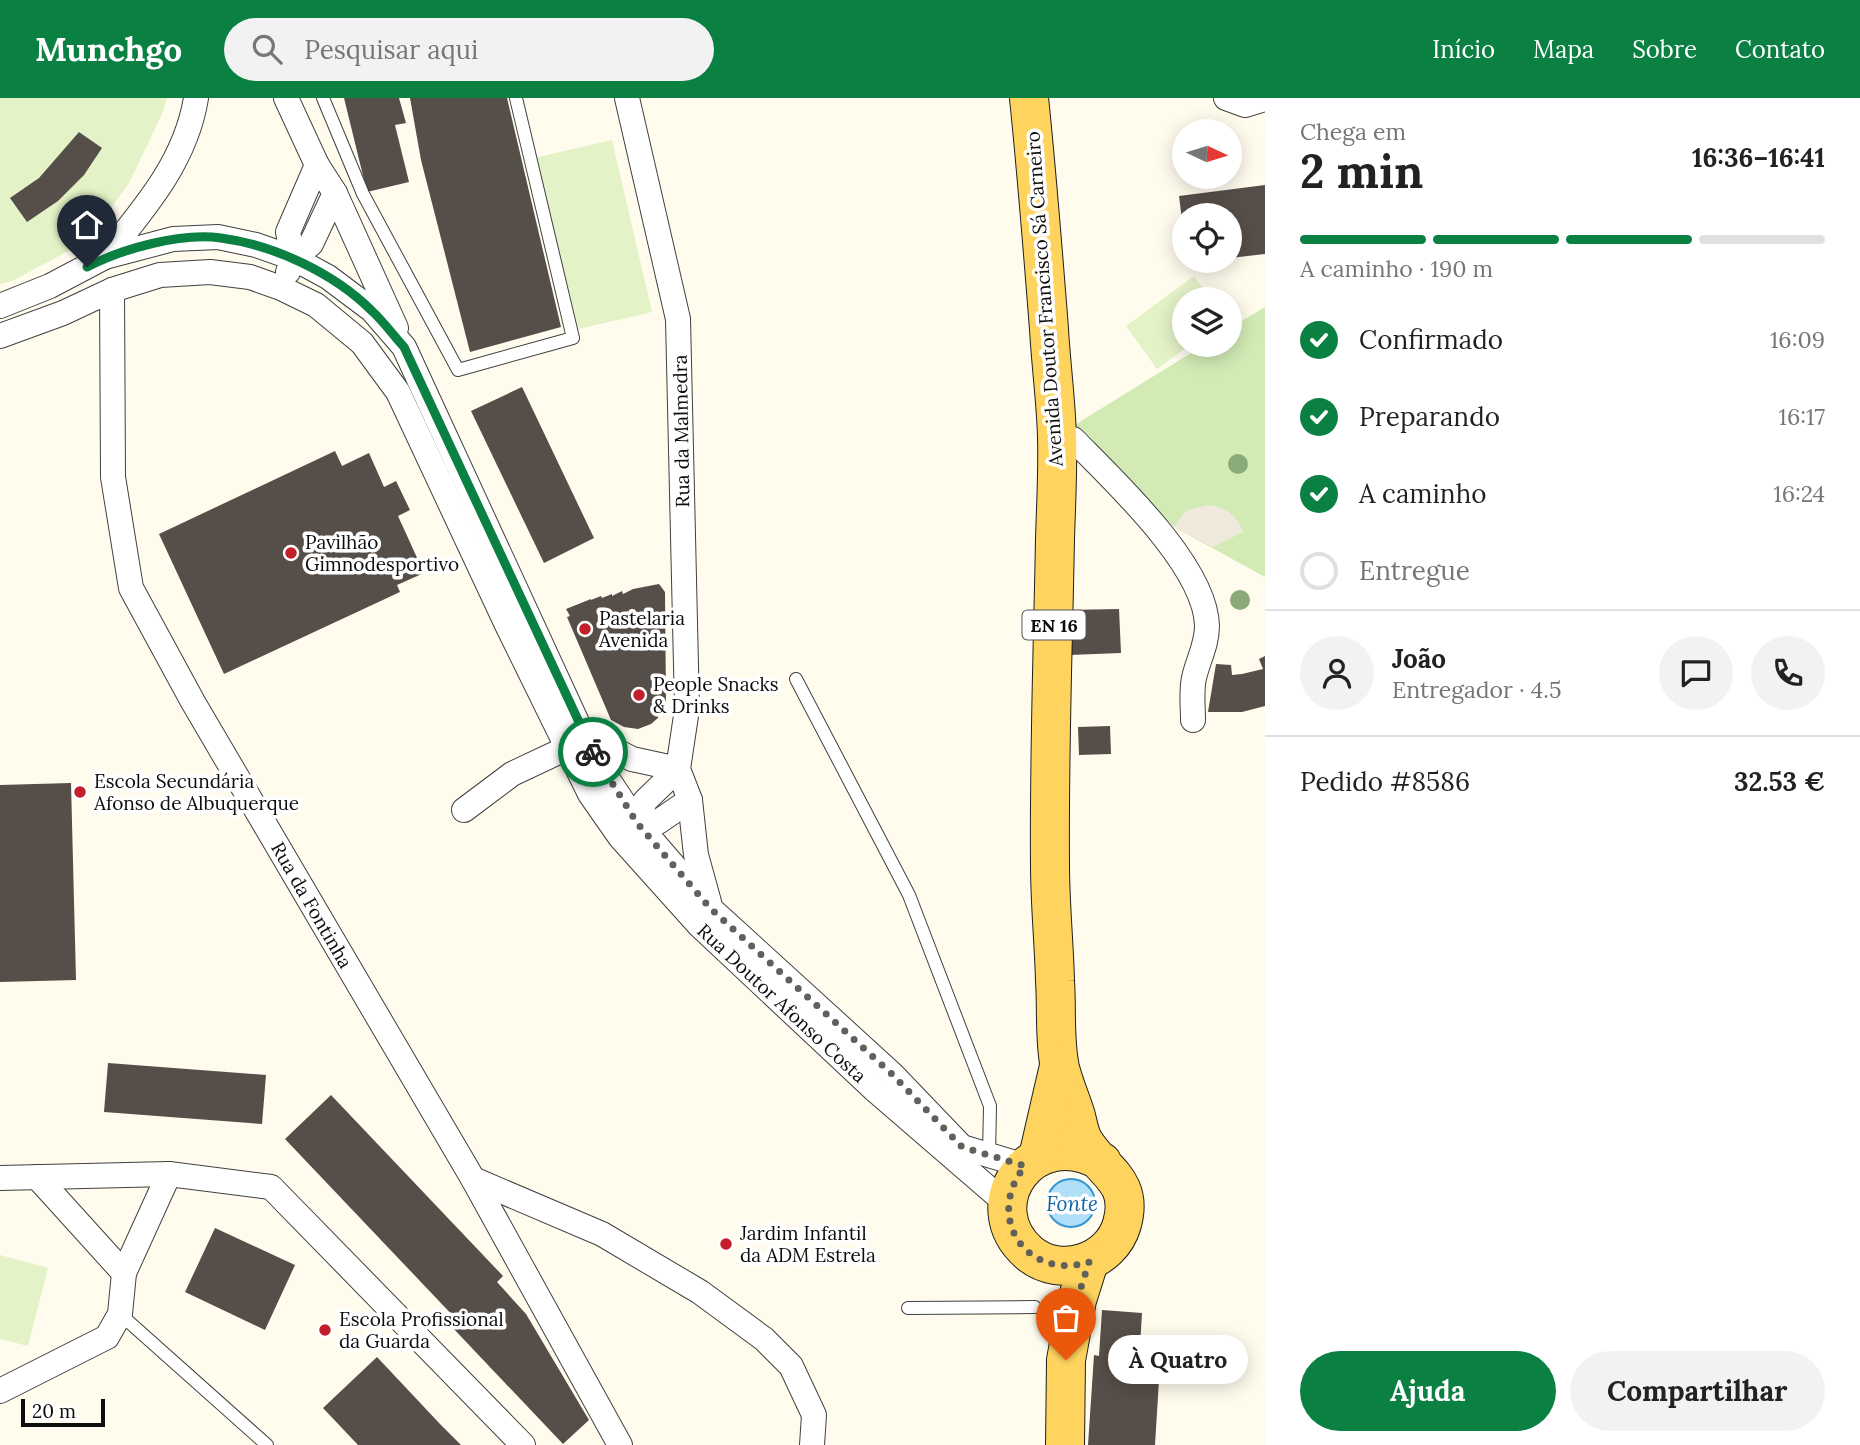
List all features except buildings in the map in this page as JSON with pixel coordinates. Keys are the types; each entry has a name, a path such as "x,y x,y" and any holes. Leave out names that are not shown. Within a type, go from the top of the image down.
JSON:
{"main road":[{"name":"Avenida Doutor Francisco Sá Carneiro","path":"1029,98 1057,437 1050,866 1059,1066 1084,1142 1113,1172 1121,1188 1124,1206 1122,1223 1115,1239 1104,1253 1089,1262"},
{"path":"1059,1066 1031,1161 1016,1178 1010,1191 1010,1224 1018,1241 1031,1255 1048,1264 1075,1266 1089,1262"},
{"path":"1031,1161 1054,1151 1071,1149 1102,1161"},
{"path":"1065,1445 1066,1360 1077,1300 1089,1262"},
{"path":"1048,1264 1066,1360"}],"street":[{"path":"105,257 151,200 177,158 196,98"},
{"path":"286,98 317,165 335,193 404,347"},
{"name":"Rua da Malmedra","path":"627,98 678,320 688,709 678,769"},
{"path":"1226,98 1244,105 1265,99"},
{"path":"293,258 288,232 317,165"},
{"path":"281,288 293,258 311,244 335,193"},
{"name":"Rua Doutor Afonso Costa","path":"0,306 51,286 105,257 173,239 218,237 256,245 293,258 328,277 372,310 404,347 575,740 590,794 892,1074 962,1147 989,1155 1031,1161"},
{"name":"Rua Doutor Afonso Costa","path":"0,336 63,313 112,290 160,275 210,272 250,277 316,304 362,343 398,392 507,625 575,740"},
{"name":"Rua da Fontinha","path":"112,290 113,477 131,588 193,702 473,1179 620,1445"},
{"path":"1057,437 1073,439 1160,529 1200,593 1207,625 1205,646 1193,679 1192,720"},
{"path":"464,810 512,774 575,740 632,759 678,769"},
{"path":"678,769 690,800 696,855 711,909"},
{"path":"629,830 645,800 678,769"},
{"path":"629,830 658,822 690,800"},
{"name":"Rua Doutor Afonso Costa","path":"629,830 699,925 876,1091 1008,1205"},
{"path":"0,1391 107,1336 120,1314 124,1273 169,1174"},
{"path":"0,1178 169,1174 271,1187 523,1445"},
{"path":"37,1177 124,1273"},
{"path":"473,1179 602,1234 700,1292 764,1339 790,1366 814,1415 812,1445"}],"lane":[{"path":"323,98 363,194 458,369 572,338 516,98"},
{"path":"796,679 909,895 990,1105 989,1155"},
{"path":"908,1308 1035,1307"},
{"path":"120,1314 267,1445"}],"green space":[{"path":"0,98 167,98 129,183 87,241 12,281 0,284"},
{"path":"612,140 652,312 574,330 534,158"},
{"path":"1194,276 1202,287 1179,287"},
{"path":"1172,292 1174,357 1157,369 1126,326"},
{"path":"1265,307 1265,577 1174,527 1073,426 1185,357 1242,357 1242,321"},
{"path":"0,1255 48,1268 28,1346 0,1339"}],"shaded area":[{"path":"1208,505 1229,512 1243,532 1213,547 1174,527 1184,513"}],"water":[{"name":"Fonte","path":"1071,1179 1080,1180 1088,1186 1094,1194 1094,1212 1088,1220 1080,1226 1071,1227 1062,1226 1054,1220 1048,1212 1047,1203 1048,1194 1054,1186 1062,1180"}],"way so far":[{"path":"593,752 637,823 711,909 892,1074 962,1147 1025,1166 1010,1191 1008,1205 1010,1224 1018,1241 1031,1255 1048,1264 1075,1266 1089,1262 1077,1300 1066,1360"}],"place":[{"name":"Pavilhão Gimnodesportivo","path":"291,553"},
{"name":"Pastelaria Avenida","path":"585,629"},
{"name":"People Snacks & Drinks","path":"639,695"},
{"name":"Escola Secundária Afonso de Albuquerque","path":"80,792"},
{"name":"Jardim Infantil da ADM Estrela","path":"726,1244"},
{"name":"Escola Profissional da Guarda","path":"325,1330"},
{"name":"À Quatro","path":"1066,1360"}],"route":[{"path":"87,267 105,257 173,239 218,237 256,245 293,258 328,277 372,310 404,347 593,752"}]}
